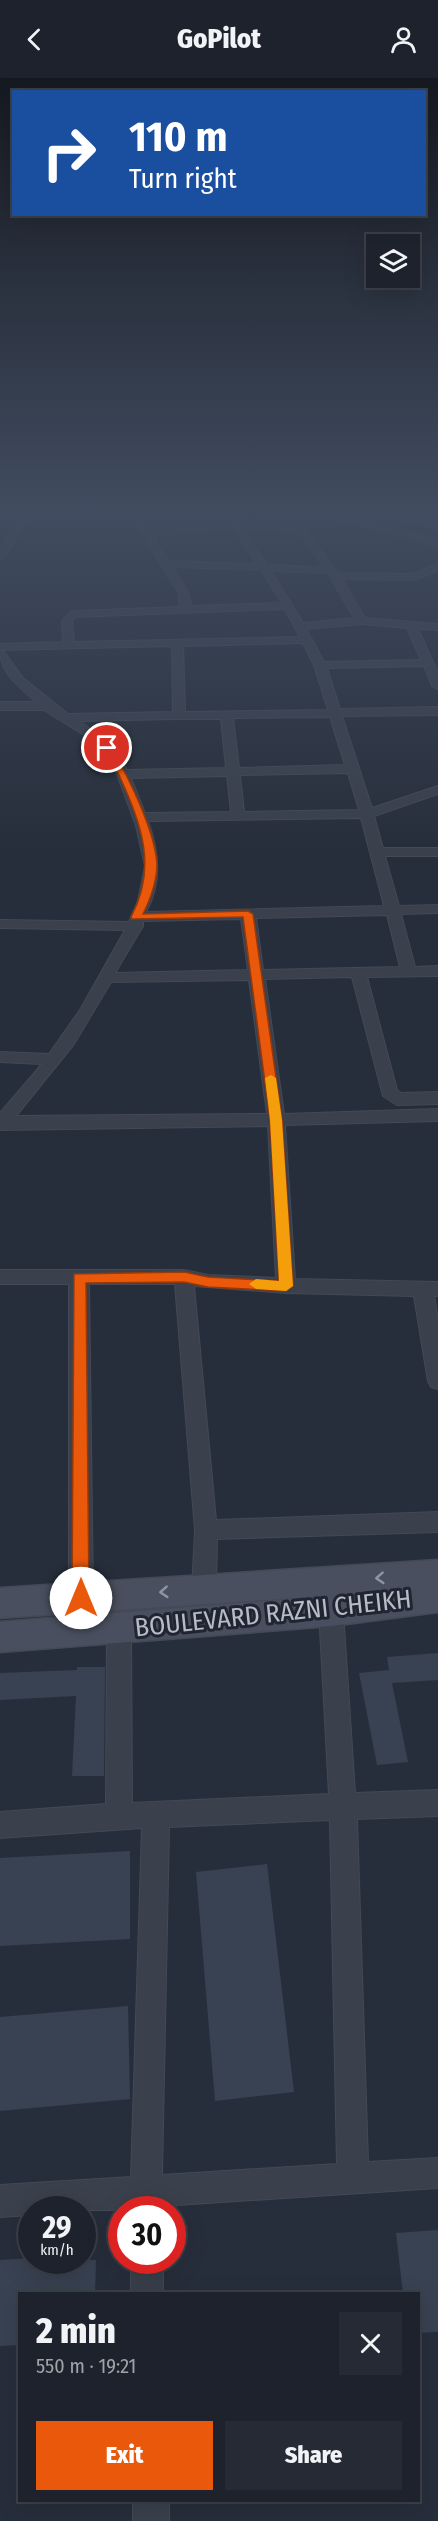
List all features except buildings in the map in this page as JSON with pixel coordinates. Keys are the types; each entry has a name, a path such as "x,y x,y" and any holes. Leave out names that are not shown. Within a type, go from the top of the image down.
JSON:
{"main road":[{"name":"BOULEVARD RAZNI CHEIKH","path":"0,1603 438,1574"},
{"name":"BOULEVARD RAZNI CHEIKH","path":"0,1637 331,1611 438,1597"}],"street":[{"path":"68,620 69,645"},
{"path":"297,620 320,665 336,713 378,852 409,972"},
{"path":"300,626 361,621 438,627"},
{"path":"411,625 438,686"},
{"path":"0,646 307,640"},
{"path":"177,642 179,717"},
{"path":"0,654 19,680 48,706 96,737 107,748 123,774 140,817 152,866 145,901 136,922 118,949 89,1010 19,1105 1,1123"},
{"path":"320,665 428,663"},
{"path":"0,706 48,706"},
{"path":"65,718 438,711"},
{"path":"227,716 238,816"},
{"path":"123,774 353,769"},
{"path":"140,817 367,814 438,790"},
{"path":"378,852 438,852"},
{"path":"0,924 136,922 248,914 438,909"},
{"path":"248,914 276,1120 286,1286"},
{"path":"104,978 359,975 438,971"},
{"path":"359,975 389,1092 397,1099 438,1098"},
{"path":"0,1057 52,1059"},
{"path":"1,1123 276,1120 438,1115"},
{"path":"0,1277 184,1277 208,1282 286,1286 430,1289 438,1382"},
{"path":"184,1277 206,1530 204,1589"},
{"path":"79,1278 81,1598"},
{"path":"206,1530 438,1522"},
{"path":"331,1611 343,1806 353,2179"},
{"path":"119,1628 119,1817"},
{"path":"0,1825 156,1814 438,1803"},
{"path":"146,2196 156,1814"},
{"path":"186,2197 353,2179 438,2174"},
{"path":"0,2201 108,2201"},
{"path":"147,2274 147,2292"},
{"path":"151,2502 151,2521"}],"slow traffic":[{"path":"256,1284 286,1286 276,1120 271,1078"}],"route":[{"path":"81,1598 79,1278 184,1277 208,1282 286,1286 276,1120 248,914 136,917 145,901 152,866 149,844 123,774 107,748"}]}
